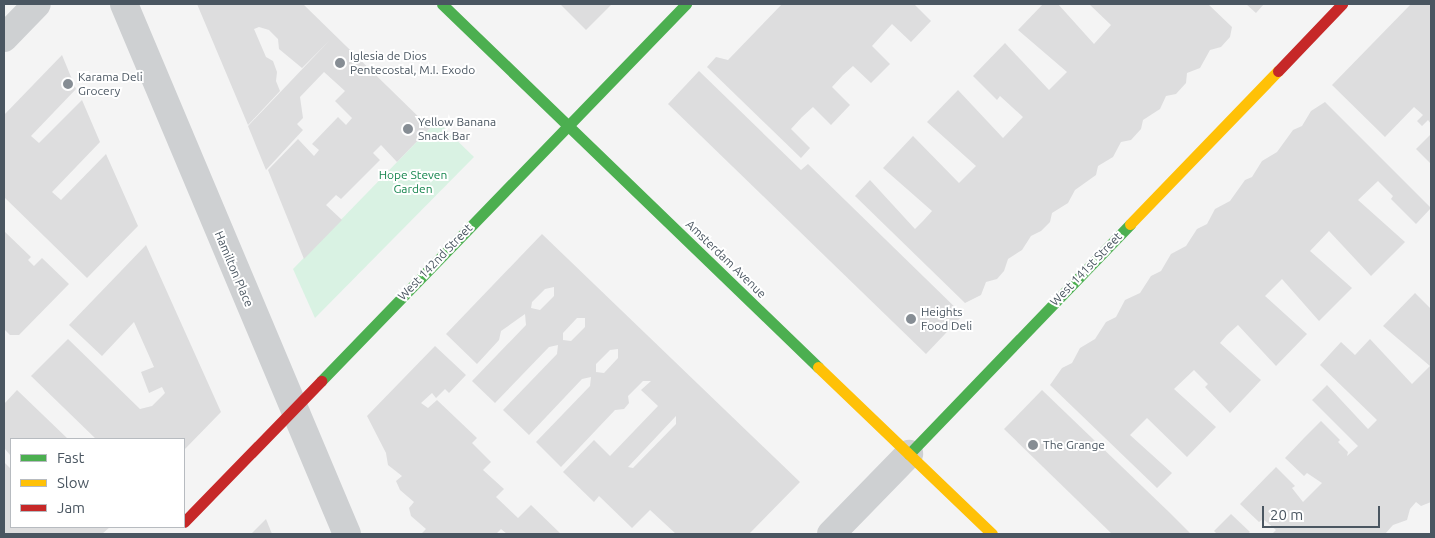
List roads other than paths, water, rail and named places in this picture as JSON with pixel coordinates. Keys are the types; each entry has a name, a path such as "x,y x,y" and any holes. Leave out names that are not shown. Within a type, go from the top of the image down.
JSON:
{"street":[{"path":"4,38 37,4"},
{"name":"Hamilton Place","path":"124,4 292,409 347,534"},
{"name":"Amsterdam Avenue","path":"442,4 992,534"},
{"name":"West 142nd Street","path":"185,521 686,4"},
{"name":"West 141st Street","path":"831,534 1342,4"}],"place":[{"name":"Iglesia de Dios Pentecostal, M.I. Exodo","path":"340,63"},
{"name":"Karama Deli Grocery","path":"68,84"},
{"name":"Yellow Banana Snack Bar","path":"408,129"},
{"name":"Heights Food Deli","path":"911,319"},
{"name":"The Grange","path":"1033,445"}],"park label":[{"name":"Hope Steven Garden","path":"413,182"}]}
